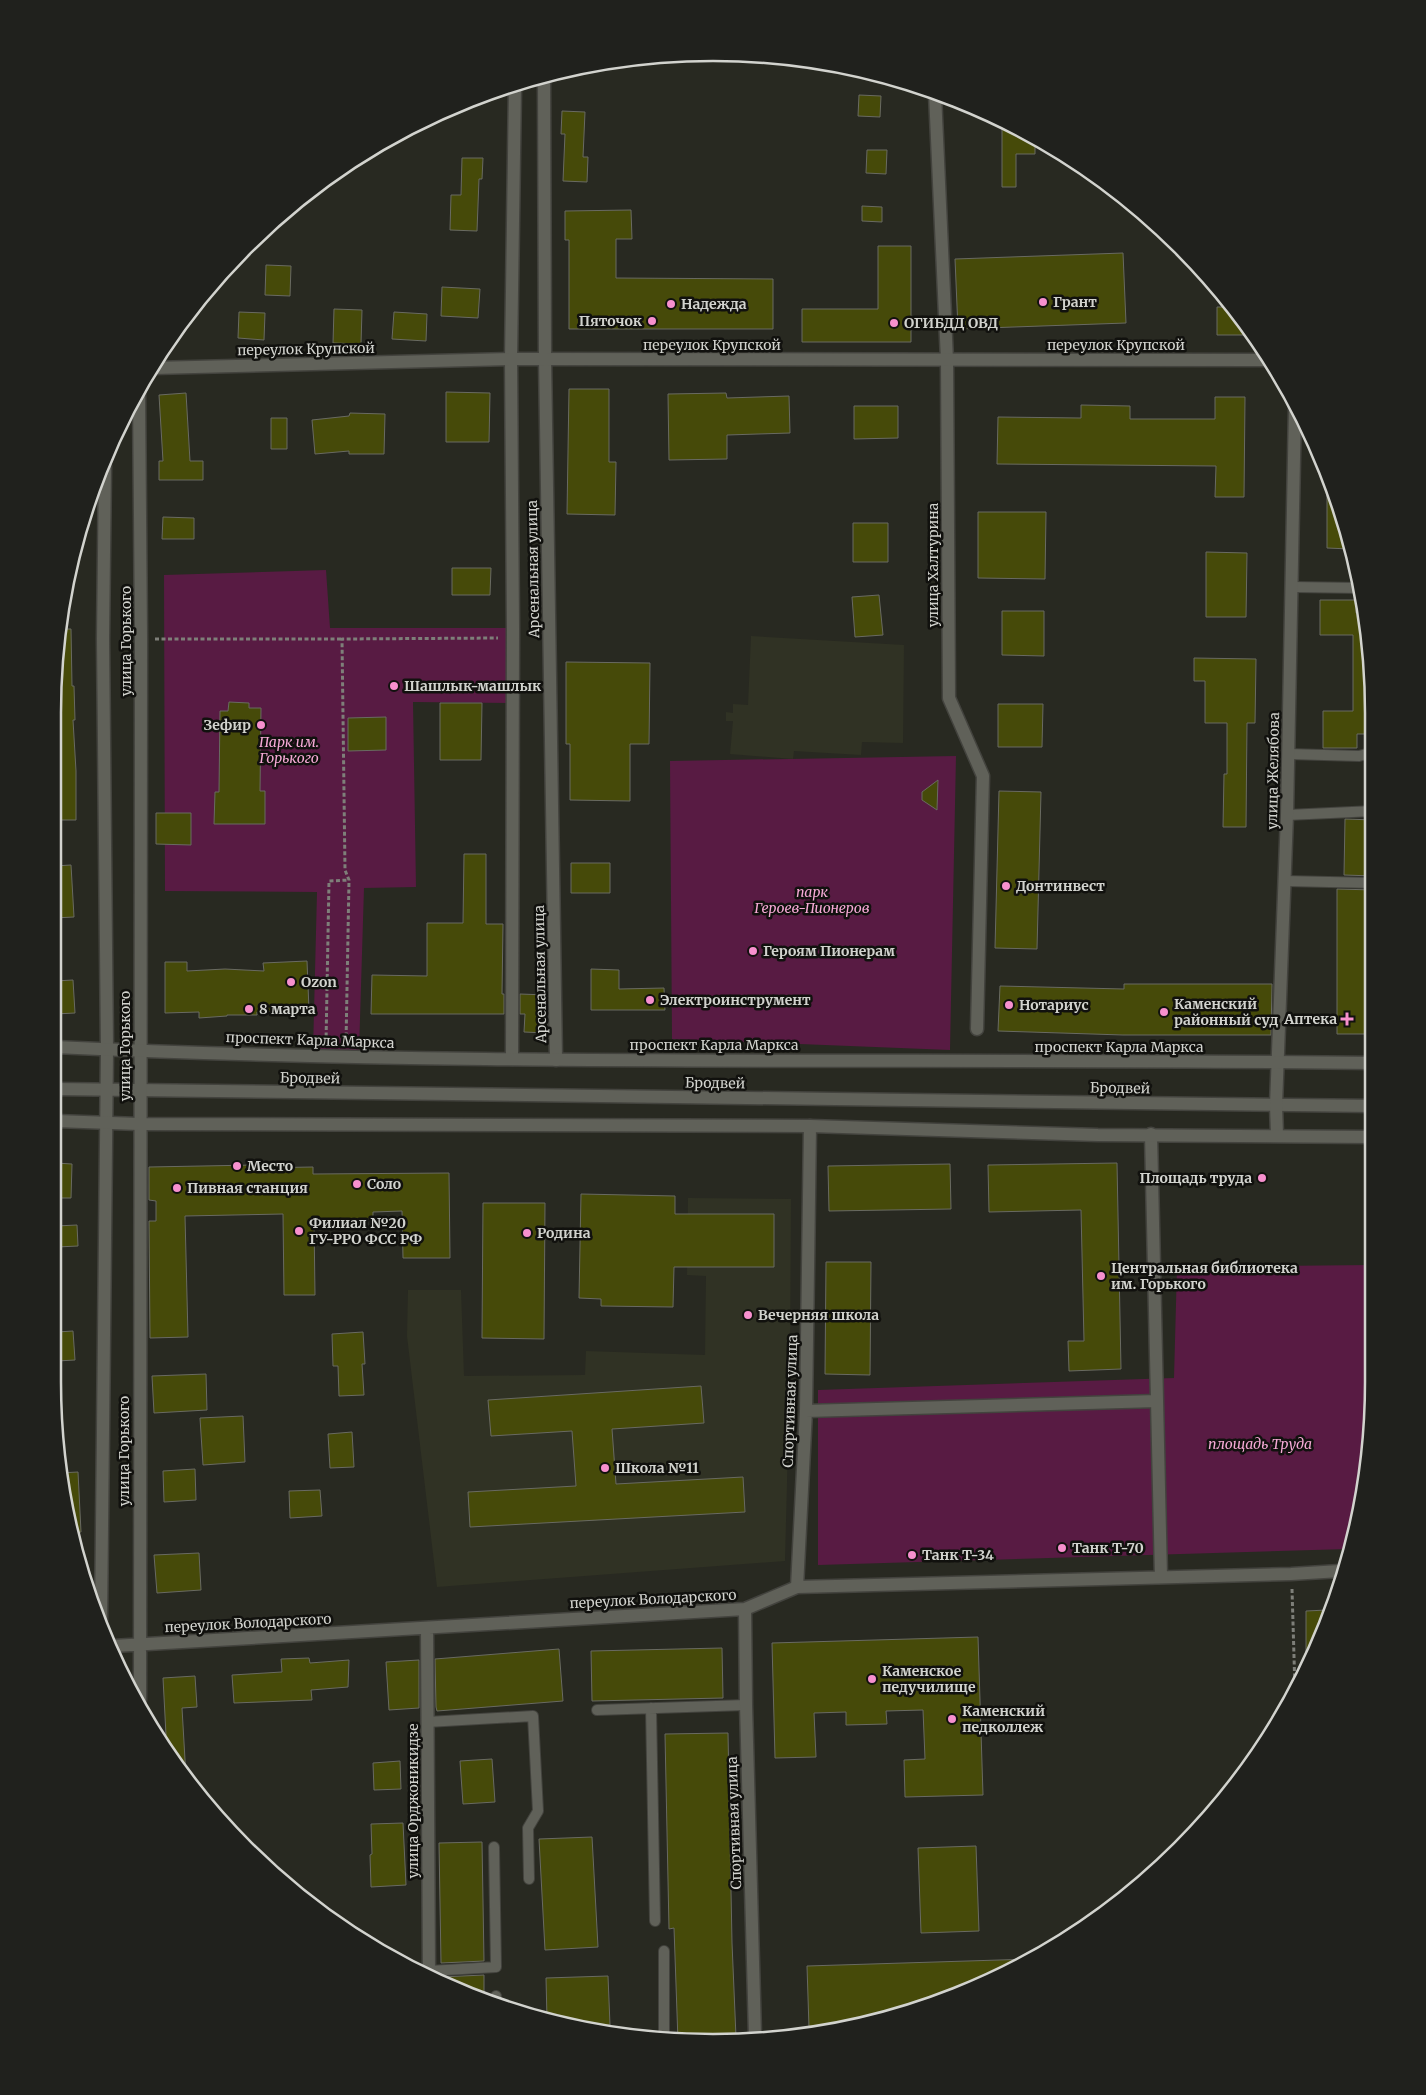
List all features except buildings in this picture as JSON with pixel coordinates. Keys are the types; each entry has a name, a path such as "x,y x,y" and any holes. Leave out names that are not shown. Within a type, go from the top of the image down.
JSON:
{"street":[{"name":"Арсенальная улица","path":"544,83 545,359 556,1060"},
{"name":"Арсенальная улица","path":"512,1059 513,638 511,359 515,92"},
{"name":"улица Халтурина","path":"935,101 947,360 949,698 983,776 977,1029"},
{"name":"переулок Крупской","path":"161,368 511,359 1260,360"},
{"name":"улица Горького","path":"139,405 141,639 139,1124 140,1692"},
{"name":"улица Желябова","path":"1277,1135 1277,1063 1287,815 1295,419"},
{"name":"улица Горького","path":"101,1605 107,1049 103,649 105,480"},
{"name":"проспект Карла Маркса","path":"61,1047 326,1056 556,1060 1365,1063"},
{"name":"Бродвей","path":"61,1089 1365,1106"},
{"path":"61,1122 810,1126 1098,1134 1365,1137"},
{"name":"Спортивная улица","path":"797,1587 806,1411 810,1126"},
{"path":"1151,1134 1161,1577"},
{"path":"806,1411 1157,1401"},
{"name":"переулок Володарского","path":"117,1646 746,1609 797,1587 1336,1571"},
{"name":"Спортивная улица","path":"746,1609 746,1705 755,2032"},
{"name":"улица Орджоникидзе","path":"427,1628 429,1969"}],"lane":[{"path":"1292,586 1352,588"},
{"path":"1288,754 1359,756 1365,754"},
{"path":"1287,815 1365,811"},
{"path":"1285,881 1365,883"},
{"path":"597,1710 746,1705"},
{"path":"651,1708 655,1921"},
{"path":"427,1722 533,1716 538,1810 528,1828 529,1879"},
{"path":"435,1972 496,1967 494,1847"},
{"path":"664,1951 664,2031"}],"path":[{"path":"141,639 513,638"},
{"path":"342,639 345,870 349,880 346,1056"},
{"path":"326,1056 328,881 349,880"},
{"path":"1291,1574 1295,1676"}],"shaded area":[{"path":"751,636 904,645 903,743 862,742 861,755 794,751 793,759 730,754 733,721 726,721 726,712 733,713 733,704 748,705"},
{"name":"Школа №11","path":"688,1198 791,1199 790,1365 785,1561 437,1587 407,1336 408,1290 461,1290 464,1376 585,1375 586,1351 705,1355 706,1276 687,1275"}],"green space":[{"name":"Парк им. Горького","path":"326,570 330,628 513,628 513,703 413,702 416,887 364,888 359,1052 313,1052 317,892 165,891 164,575"},
{"name":"парк Героев-Пионеров","path":"956,756 950,1050 672,1039 670,761"},
{"name":"площадь Труда","path":"1365,1265 1363,1425 1359,1467 1343,1549 818,1565 818,1390 1174,1378 1177,1267"}],"place":[{"name":"Грант","path":"1043,302"},
{"name":"Надежда","path":"671,304"},
{"name":"Пяточок","path":"652,321"},
{"name":"ОГИБДД ОВД","path":"894,323"},
{"name":"Шашлык-машлык","path":"394,686"},
{"name":"Зефир","path":"261,725"},
{"name":"Донтинвест","path":"1006,886"},
{"name":"Героям Пионерам","path":"753,951"},
{"name":"Ozon","path":"291,982"},
{"name":"Электроинструмент","path":"650,1000"},
{"name":"Нотариус","path":"1009,1005"},
{"name":"8 марта","path":"249,1009"},
{"name":"Каменский районный суд","path":"1164,1012"},
{"name":"Аптека","path":"1347,1019"},
{"name":"Место","path":"237,1166"},
{"name":"Площадь труда","path":"1262,1178"},
{"name":"Соло","path":"357,1184"},
{"name":"Пивная станция","path":"177,1188"},
{"name":"Филиал №20 ГУ-РРО ФСС РФ","path":"299,1231"},
{"name":"Родина","path":"527,1233"},
{"name":"Центральная библиотека им. Горького","path":"1101,1276"},
{"name":"Вечерняя школа","path":"748,1315"},
{"name":"Школа №11","path":"605,1468"},
{"name":"Танк Т-70","path":"1062,1548"},
{"name":"Танк Т-34","path":"912,1555"},
{"name":"Каменское педучилище","path":"872,1679"},
{"name":"Каменский педколлеж","path":"952,1719"}]}
